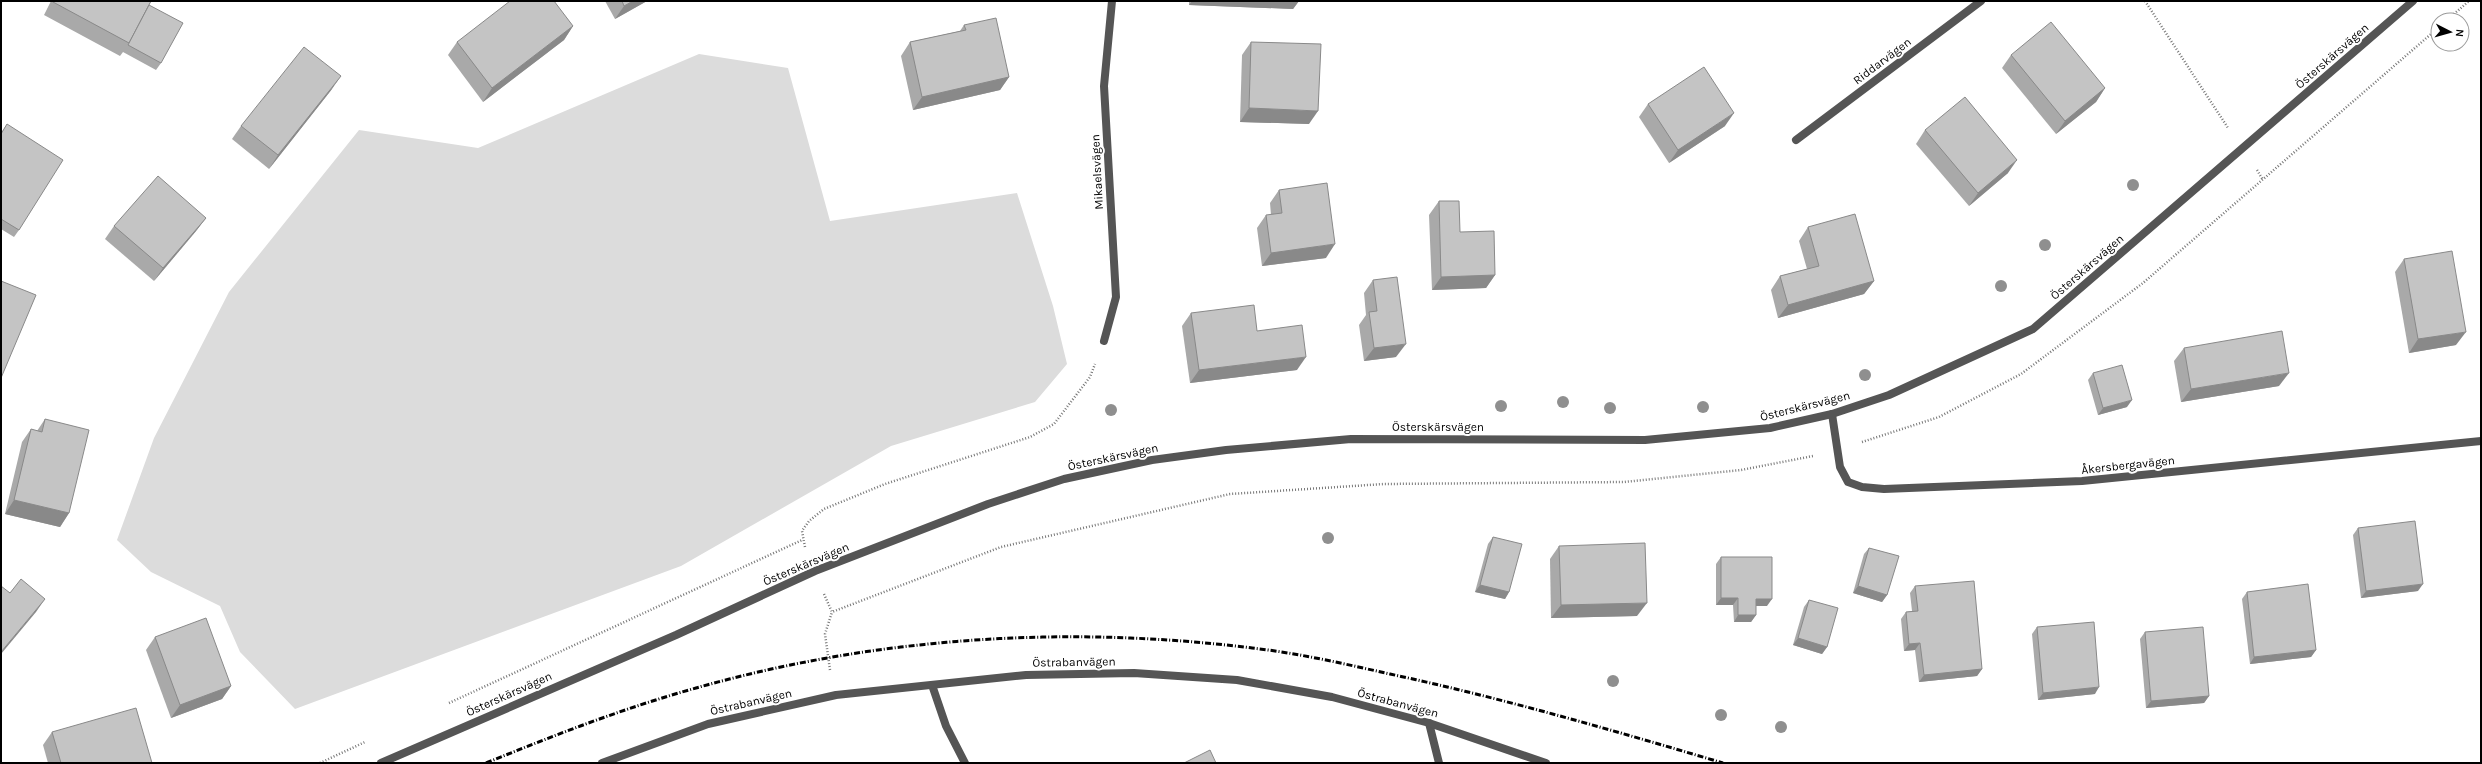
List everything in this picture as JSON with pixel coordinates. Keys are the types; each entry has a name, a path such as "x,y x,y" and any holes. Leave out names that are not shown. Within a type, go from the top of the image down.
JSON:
{"street":[{"name":"Mikaelsvägen","path":"1104,341 1116,297 1104,86 1112,1"},
{"name":"Riddarvägen","path":"1796,140 1981,1"},
{"name":"Österskärsvägen","path":"381,763 676,635 815,571 996,501 1064,479 1152,460 1226,450 1351,439 1645,440 1770,428 1832,414 1888,395 2033,329 2412,1"},
{"name":"Åkersbergavägen","path":"1832,414 1840,467 1848,482 1862,487 1884,490 2082,481 2481,441"},
{"name":"Östrabanvägen","path":"602,763 708,724 836,694 1026,675 1134,673 1237,680 1332,697 1429,723 1546,763"},
{"path":"932,685 946,726 965,763"},
{"path":"1429,723 1439,763"}],"path":[{"path":"2145,1 2263,180"},
{"path":"2456,12 2468,1"},
{"path":"836,694 827,658 825,634 832,612 802,540 802,531 809,521 824,509 885,484 1030,437 1054,424 1090,378 1104,341"},
{"path":"832,612 1001,548 1230,494 1384,484 1624,482 1741,470 1837,450"},
{"path":"442,706 802,540"},
{"path":"320,763 370,740"}],"shaded area":[{"path":"699,54 788,68 830,221 1017,193 1053,306 1067,364 1035,402 891,446 681,566 295,709 240,652 220,606 151,572 117,540 154,438 229,292 359,130 478,148"}],"building":[{"path":"151,1 129,43 53,2"},
{"path":"510,1 554,1 573,26 492,88 457,42"},
{"path":"622,1 633,1 624,6"},
{"path":"149,5 183,23 161,63 128,45"},
{"path":"996,18 1009,77 922,97 910,42 966,30 964,25"},
{"path":"2051,22 2105,88 2065,121 2011,55"},
{"path":"1251,42 1321,44 1318,111 1249,108"},
{"path":"304,47 341,76 278,155 241,126"},
{"path":"1704,67 1734,113 1678,150 1648,104"},
{"path":"1965,97 2017,160 1978,193 1925,130"},
{"path":"7,124 63,160 19,230 1,219 1,134"},
{"path":"158,176 206,218 163,268 114,226"},
{"path":"1327,183 1335,244 1271,253 1266,215 1282,213 1279,190"},
{"path":"1439,201 1459,201 1460,232 1494,231 1495,275 1441,277"},
{"path":"1855,214 1874,281 1788,305 1780,276 1819,266 1808,227"},
{"path":"2452,251 2466,332 2418,339 2404,259"},
{"path":"1397,277 1406,344 1374,348 1369,312 1377,311 1373,280"},
{"path":"1,281 36,295 1,378"},
{"path":"1254,305 1257,331 1302,325 1306,357 1199,370 1191,313"},
{"path":"2282,331 2289,373 2191,389 2184,348"},
{"path":"2122,365 2132,400 2103,408 2093,373"},
{"path":"45,419 89,430 69,513 14,500 31,429 42,432"},
{"path":"2415,521 2423,584 2366,591 2358,528"},
{"path":"1493,537 1522,544 1509,592 1480,585"},
{"path":"1645,543 1647,603 1561,605 1559,546"},
{"path":"1869,548 1899,556 1887,595 1858,586"},
{"path":"1721,557 1772,557 1772,599 1756,599 1756,615 1738,615 1738,598 1721,598"},
{"path":"21,579 45,599 1,652 1,586 10,593"},
{"path":"1974,581 1982,669 1924,675 1920,643 1909,644 1906,612 1918,611 1915,586"},
{"path":"2308,584 2316,650 2254,657 2247,592"},
{"path":"1809,600 1838,608 1827,647 1798,638"},
{"path":"206,618 231,686 180,705 155,637"},
{"path":"2094,622 2099,687 2043,693 2037,627"},
{"path":"2203,627 2209,696 2151,701 2145,632"},
{"path":"136,708 152,763 61,763 52,732"},
{"path":"1210,750 1216,763 1184,763"}],"railway":[{"path":"486,763 564,732 643,704 696,688 764,671 833,657 902,647 972,640 1042,637 1112,637 1182,641 1269,650 1304,656 1432,683 1515,704 1723,763"}]}
